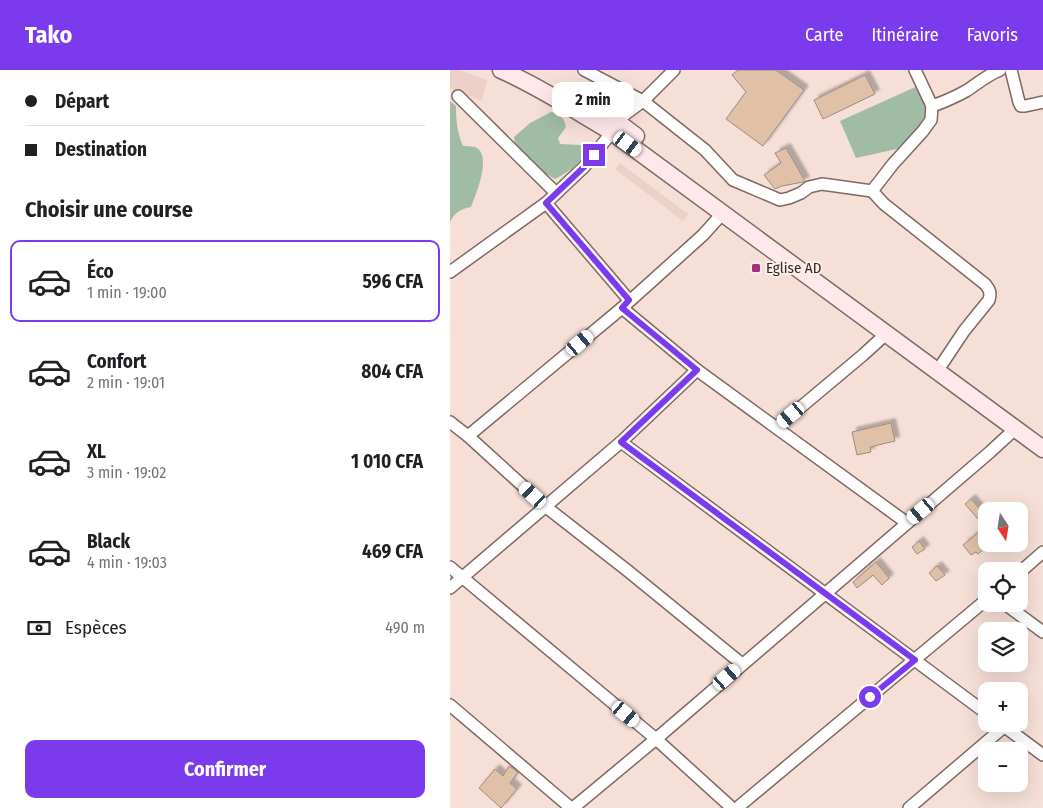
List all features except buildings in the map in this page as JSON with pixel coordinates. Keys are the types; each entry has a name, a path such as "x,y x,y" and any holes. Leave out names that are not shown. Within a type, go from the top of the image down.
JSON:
{"street":[{"path":"500,70 614,127 722,214 1043,449"},
{"path":"524,70 614,127 710,193 1043,439"},
{"path":"584,70 643,101 704,150 732,180 780,200 801,193 809,187 822,184 872,191 884,204 985,284 990,290 989,300 964,331 942,364"},
{"path":"450,272 546,203 584,167 614,127 674,70"},
{"path":"872,191 931,120 932,106 915,70"},
{"path":"932,106 954,98 990,74 1000,70"},
{"path":"1011,70 1018,102 1021,106 1043,102"},
{"path":"458,96 556,193"},
{"path":"546,203 625,304 697,370 907,523"},
{"path":"468,436 625,304 703,235 722,214"},
{"path":"777,427 886,334"},
{"path":"450,588 621,442 697,370"},
{"path":"450,422 546,506 742,664"},
{"path":"450,705 572,808 656,739 1015,429"},
{"path":"621,442 978,707"},
{"path":"1028,565 1043,552"},
{"path":"450,567 656,739 732,808"},
{"path":"737,808 978,607"},
{"path":"1016,612 1043,632"},
{"path":"909,808 995,732"},
{"path":"1012,732 1043,755"}],"shaded area":[{"path":"450,70 459,70 487,80 482,101 450,89"},
{"path":"620,163 688,214 683,221 615,169"}],"green space":[{"path":"922,84 932,106 910,146 856,158 840,121"},
{"path":"450,101 456,106 457,126 463,146 475,147 480,151 483,158 483,166 482,175 471,207 459,212 450,222"},
{"path":"551,112 561,116 566,127 558,138 560,144 581,145 585,154 572,168 555,179 534,167 515,144 514,137 530,123"}],"place":[{"name":"Eglise AD","path":"756,268"}],"route":[{"path":"594,155 546,203 629,300 622,308 697,370 621,442 915,660 870,697"}]}
